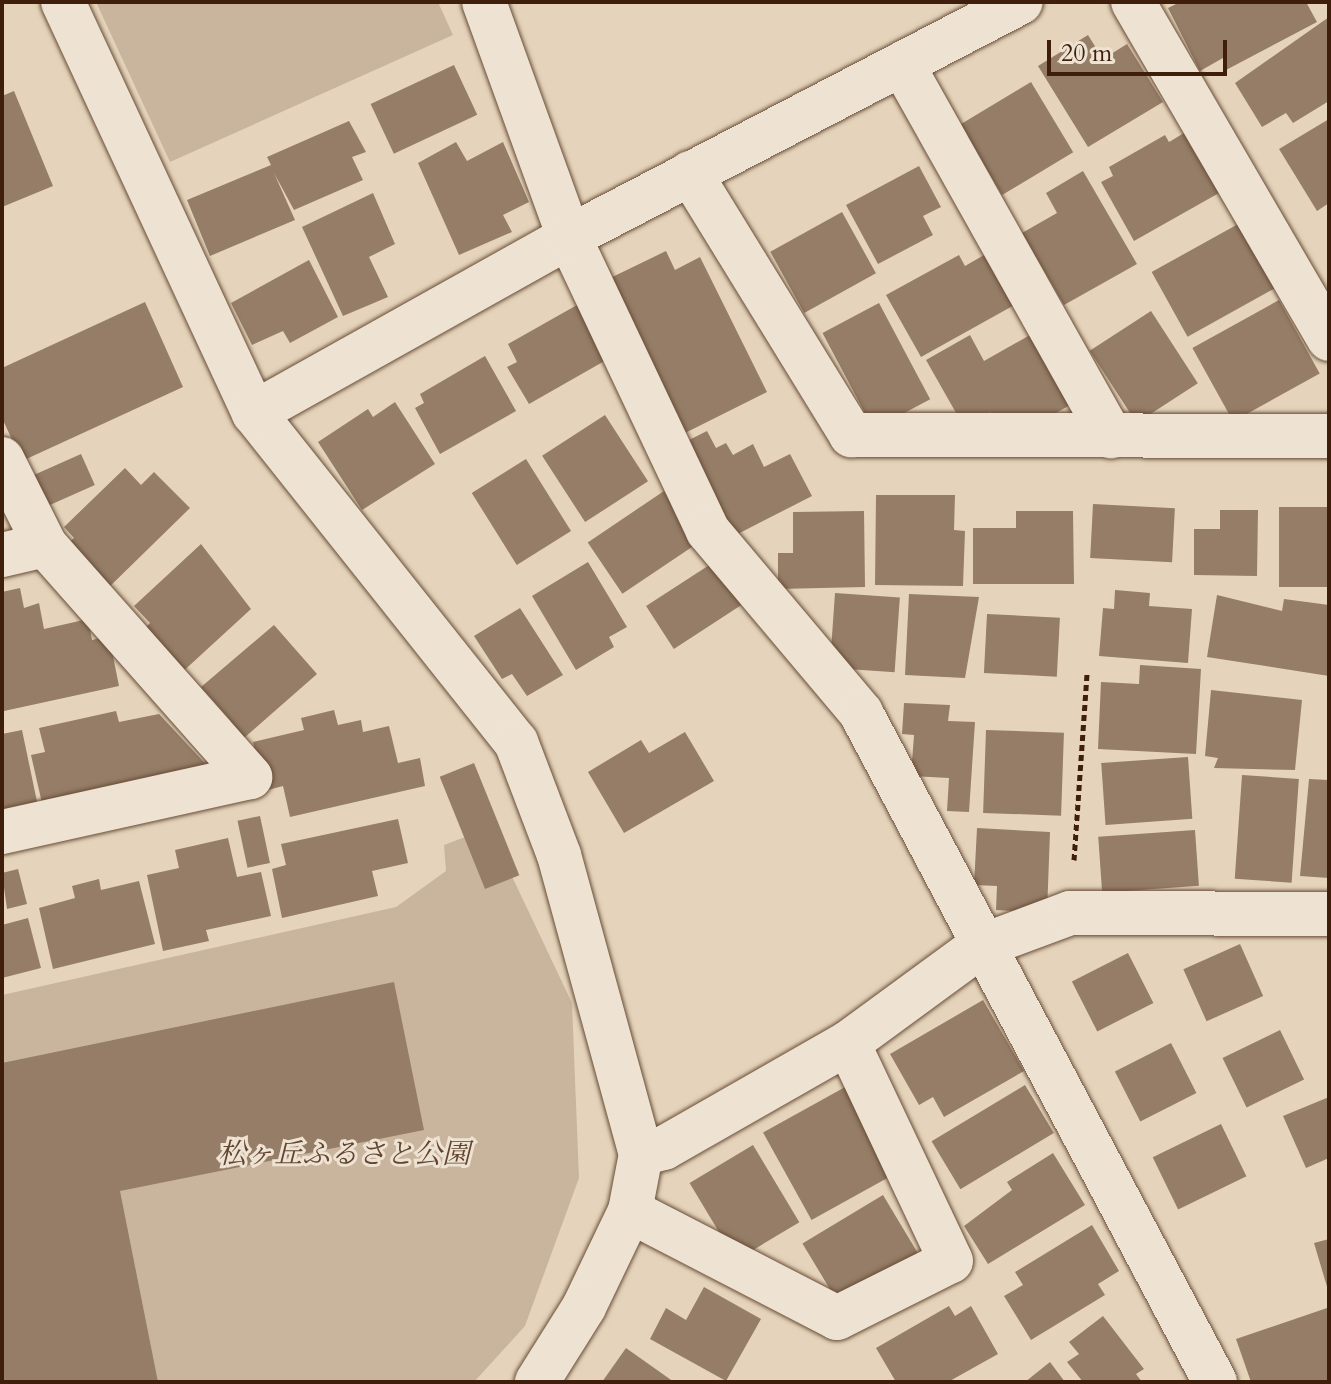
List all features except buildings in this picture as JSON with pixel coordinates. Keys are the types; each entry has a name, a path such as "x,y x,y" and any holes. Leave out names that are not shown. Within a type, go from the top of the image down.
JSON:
{"street":[{"path":"63,2 254,413 516,742 559,855 641,1154 630,1211 584,1307 537,1382"},
{"path":"484,2 569,237 708,531 861,713 979,947 1215,1382"},
{"path":"254,413 569,237 1021,2"},
{"path":"1133,2 1329,339"},
{"path":"902,64 1111,436"},
{"path":"690,173 851,435 1329,436"},
{"path":"2,459 45,545 250,777 2,832"},
{"path":"2,555 45,545"},
{"path":"641,1154 664,1148 848,1043 979,947 1070,913 1329,914"},
{"path":"630,1211 837,1318 951,1261 848,1043"}],"path":[{"path":"1070,913 1087,673"}],"green space":[{"path":"96,2 438,2 453,35 170,162"},
{"name":"松ヶ丘ふるさと公園","path":"489,828 572,1003 579,1178 525,1326 474,1382 2,1382 2,995 396,907 446,871 444,845"}]}
